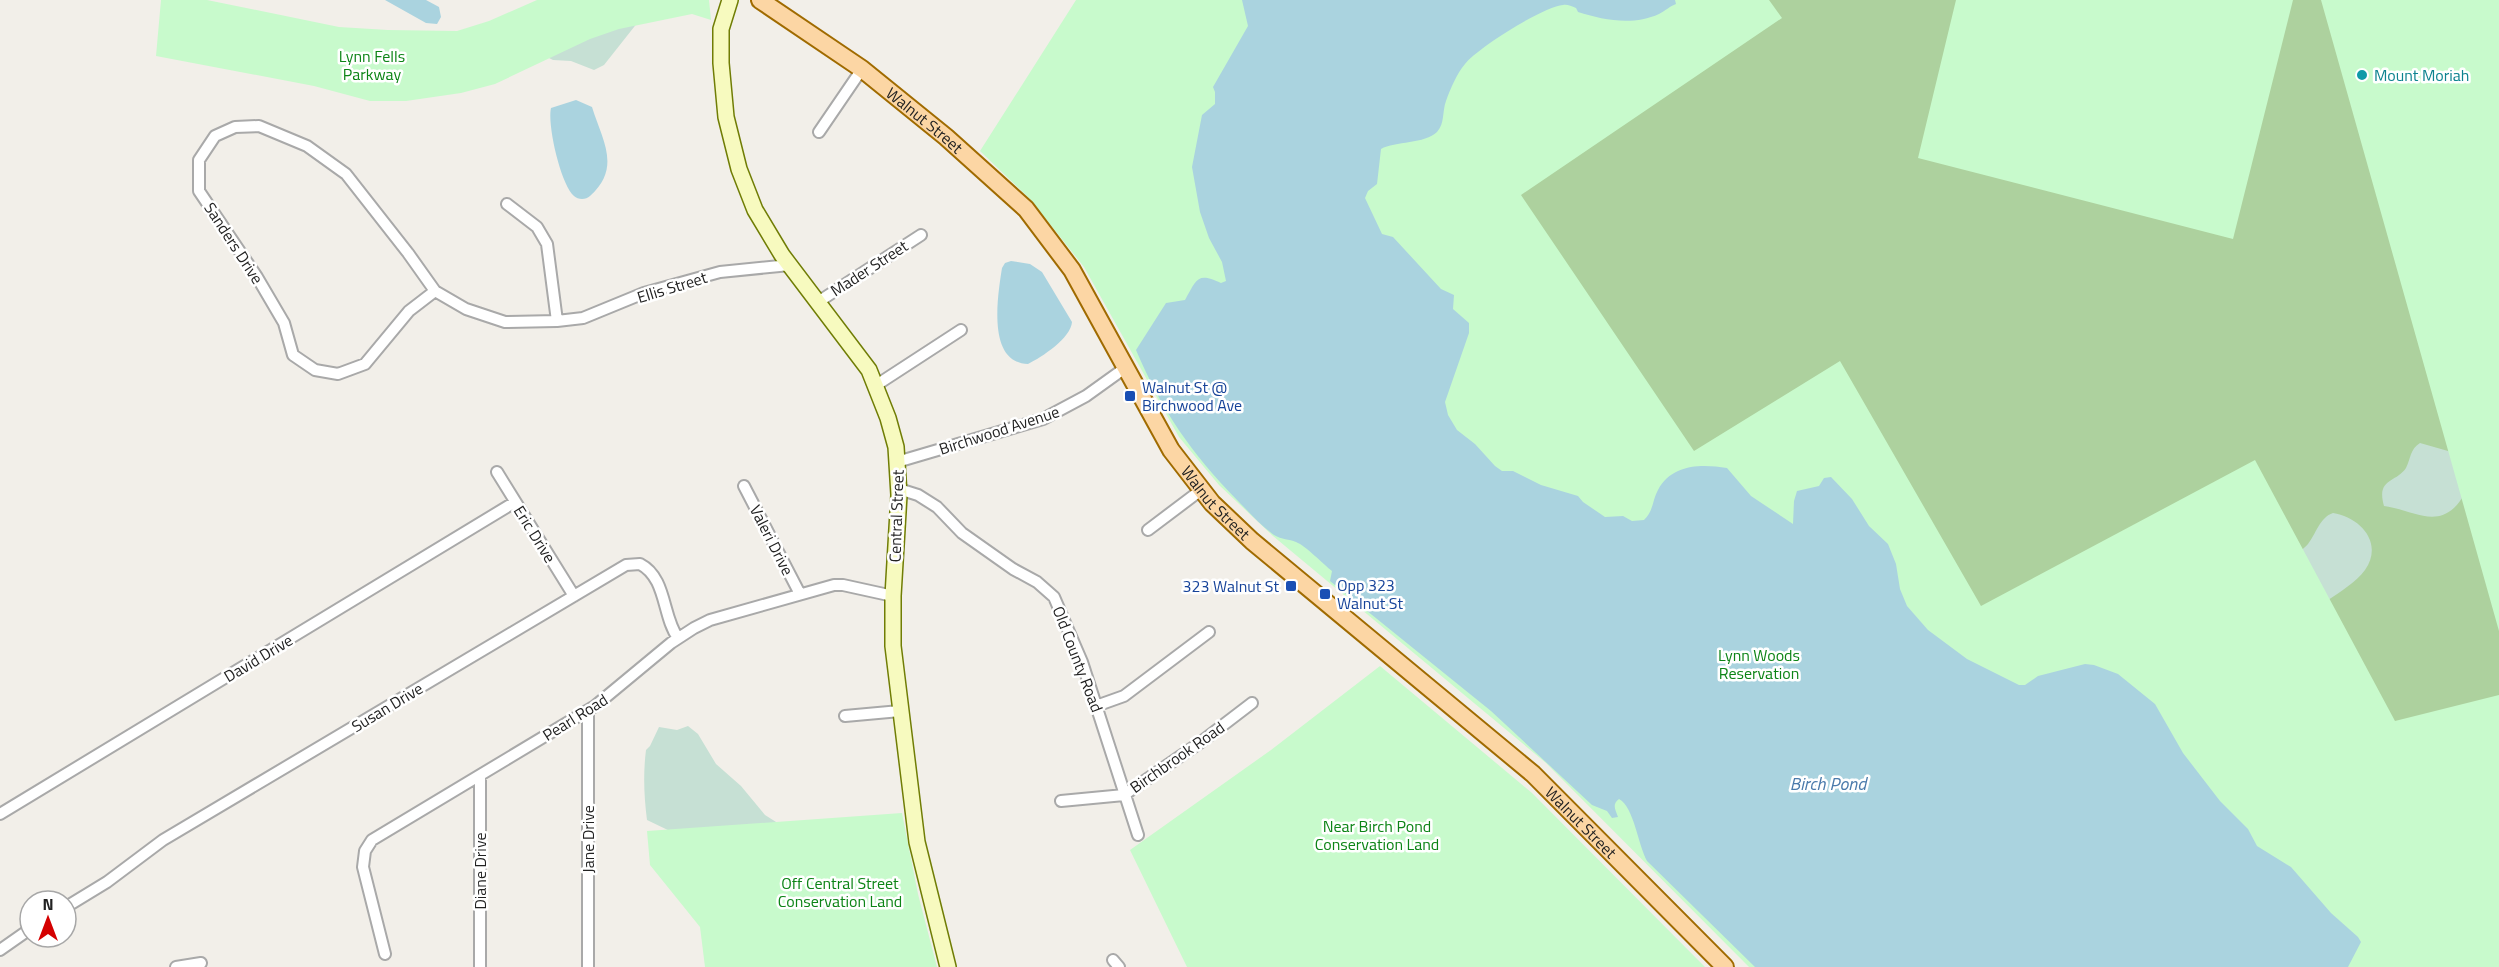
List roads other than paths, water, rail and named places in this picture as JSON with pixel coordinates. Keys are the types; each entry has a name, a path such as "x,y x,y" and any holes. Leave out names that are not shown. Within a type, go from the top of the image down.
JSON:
{"main road":[{"name":"Walnut Street","path":"760,0 862,69 946,136 1026,209 1072,270 1171,450 1201,490 1252,541 1533,774 1725,967"}],"street":[{"name":"Central Street","path":"730,0 722,29 721,63 726,117 739,169 756,210 790,265 869,370 888,417 897,462 899,489 893,596 893,646 900,711 920,859 948,967"},
{"path":"819,132 862,69"},
{"name":"Sanders Drive","path":"435,291 409,310 365,364 338,374 315,370 293,355 284,323 199,191 199,160 215,136 235,127 259,126 308,146 346,174 435,291 466,309 505,322 557,321"},
{"path":"507,204 537,226 547,244 557,321"},
{"name":"Mader Street","path":"818,302 921,235"},
{"name":"Ellis Street","path":"557,321 583,318 644,293 720,272 790,265"},
{"path":"875,386 961,330"},
{"name":"Birchwood Avenue","path":"897,462 1043,419 1069,406 1125,368"},
{"name":"Eric Drive","path":"497,472 574,596"},
{"name":"Valeri Drive","path":"744,486 800,594"},
{"name":"Old County Road","path":"899,489 918,495 937,507 962,533 1013,569 1036,582 1053,597 1082,662 1138,835"},
{"path":"1148,530 1201,490"},
{"name":"David Drive","path":"0,814 515,502"},
{"name":"Susan Drive","path":"78,900 107,882 164,840 626,565 640,564 654,576 671,626 678,638"},
{"name":"Pearl Road","path":"385,954 363,867 363,856 367,845 380,835 588,711 616,691 678,638 710,620 839,584 893,596"},
{"path":"1096,706 1124,696 1209,632"},
{"name":"Birchbrook Road","path":"1061,801 1124,795 1201,742 1252,703"},
{"name":"Jane Drive","path":"588,711 588,967"},
{"path":"845,716 900,711"},
{"name":"Diane Drive","path":"480,776 480,967"},
{"path":"0,950 18,937"},
{"path":"176,967 201,963"}],"water":[{"path":"385,0 426,0 439,7 441,17 437,24 426,23"},
{"name":"Birch Pond","path":"1242,0 1675,0 1676,4 1661,13 1639,20 1598,17 1578,12 1576,8 1566,5 1554,7 1527,20 1496,39 1465,64 1450,92 1437,132 1425,139 1381,149 1377,184 1368,191 1365,198 1382,234 1393,237 1441,289 1454,295 1453,309 1469,323 1469,333 1445,402 1448,415 1457,430 1502,471 1513,471 1541,485 1578,496 1605,517 1623,516 1632,521 1644,520 1650,513 1658,490 1671,475 1697,466 1727,468 1751,496 1793,524 1797,491 1819,486 1824,478 1831,477 1852,499 1869,526 1888,544 1907,606 1928,630 1967,659 2019,685 2025,685 2038,676 2085,664 2094,665 2118,674 2155,704 2183,753 2220,801 2248,829 2257,846 2291,867 2331,913 2358,937 2361,942 2348,967 1755,967 1647,861 1632,818 1624,803 1619,799 1615,803 1618,817 1612,818 1607,811 1592,805 1491,711 1330,581 1332,571 1309,551 1296,542 1277,537 1264,527 1206,466 1179,430 1156,393 1136,350 1166,303 1185,300 1195,282 1202,278 1221,283 1226,281 1222,262 1209,238 1200,212 1192,167 1202,115 1215,104 1213,87 1248,26"},
{"path":"576,100 592,107 607,153 605,174 600,185 588,197 582,199 574,196 564,180 556,154 550,116 551,108"},
{"path":"1011,261 1030,264 1042,272 1072,322 1067,334 1061,340 1048,352 1028,364 1015,361 1006,352 1000,340 998,294 1002,268 1005,263"}],"place":[{"name":"Mount Moriah","path":"2362,75"},
{"name":"Walnut St @ Birchwood Ave","path":"1130,396"},
{"name":"323 Walnut St","path":"1291,586"},
{"name":"Opp 323 Walnut St","path":"1325,594"}],"park label":[{"name":"Lynn Fells Parkway","path":"372,65"},
{"name":"Lynn Woods Reservation","path":"1759,664"},
{"name":"Near Birch Pond Conservation Land","path":"1377,835"},
{"name":"Off Central Street Conservation Land","path":"840,892"}]}
